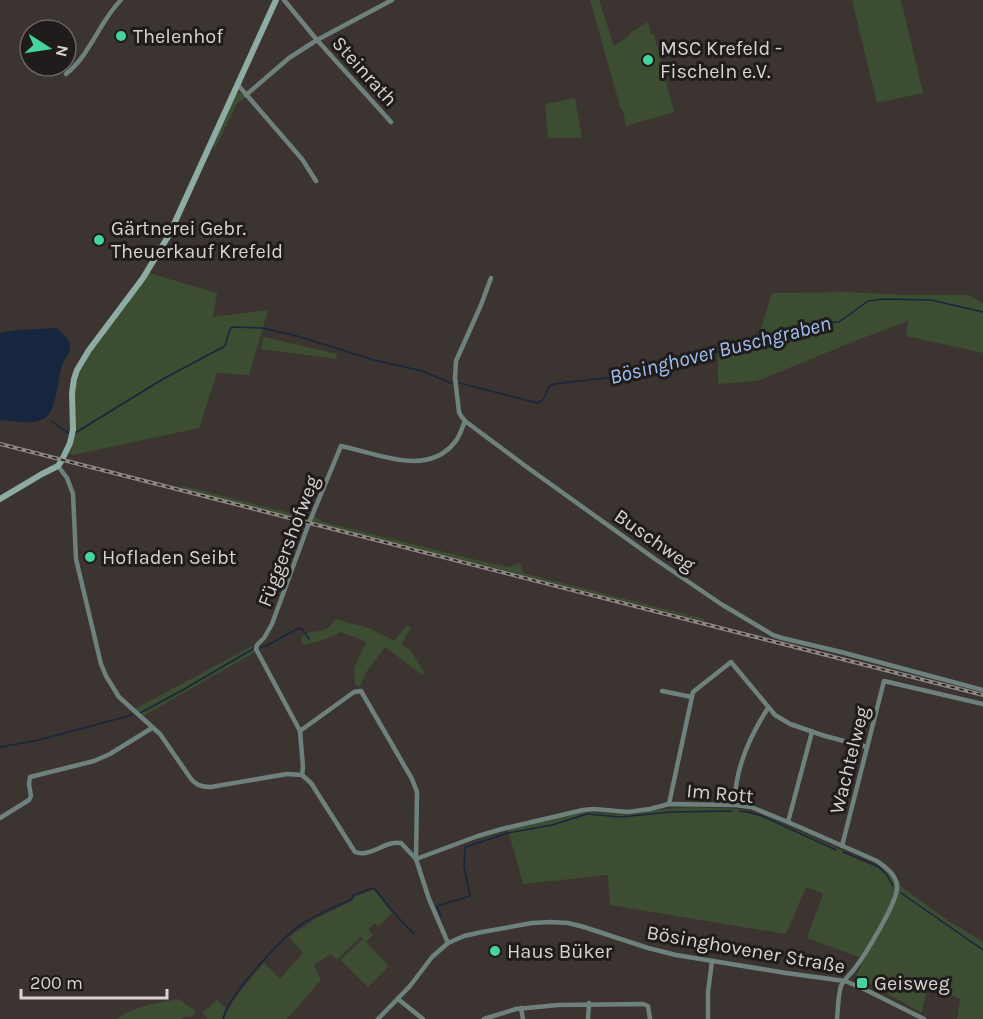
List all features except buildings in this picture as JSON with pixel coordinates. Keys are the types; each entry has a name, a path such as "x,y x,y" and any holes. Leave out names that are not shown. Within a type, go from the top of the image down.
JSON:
{"street":[{"path":"78,62 109,14 121,0"},
{"path":"0,499 58,466 65,454 73,433 72,393 77,370 159,253 178,217 276,0"},
{"name":"Steinrath","path":"284,0 391,122"},
{"path":"246,94 289,58 317,40 392,0"},
{"path":"238,85 302,159 316,181"},
{"path":"465,421 459,412 456,361 491,278"},
{"name":"Függershofweg","path":"300,731 256,649 272,624 309,523 341,446 406,461 424,461 442,453 455,442 465,421"},
{"name":"Buschweg","path":"465,421 655,559 721,604 773,635 983,690"},
{"path":"58,466 67,478 73,494 76,559 101,664 119,697 166,741 189,776 199,786 211,787 287,774 302,775 311,783 355,852 364,853 393,842 401,843 416,860 448,943"},
{"path":"669,804 693,692 731,662 768,708 786,722 812,732 867,747"},
{"name":"Wachtelweg","path":"842,846 884,681 983,704"},
{"path":"302,775 300,731 354,692 361,691 412,779 417,792 416,860"},
{"path":"662,691 692,697"},
{"path":"735,805 736,783 742,762 754,732 768,708"},
{"path":"0,818 31,796 30,777 102,758 152,728"},
{"path":"788,822 812,732"},
{"name":"Im Rott","path":"416,860 478,836 583,810 628,812 669,804 751,807 877,861 894,877 898,887 895,896 878,932 845,981"},
{"name":"Bösinghovener Straße","path":"378,1019 410,986 432,957 448,943 482,932 550,922 584,927 676,955 845,981 924,1019"},
{"path":"708,1019 711,961"},
{"path":"837,1019 841,985 845,981"},
{"path":"398,999 423,1019"},
{"path":"588,1003 588,1019"},
{"path":"484,1019 521,1008 588,1003 643,1004 648,1006 650,1019"},
{"path":"521,1008 523,1019"}],"green space":[{"path":"590,0 599,0 614,46 648,22 651,34 654,34 674,112 626,126"},
{"path":"852,0 901,0 923,93 877,103"},
{"path":"240,92 246,96 236,105 215,149 213,144 235,95"},
{"path":"575,98 582,138 548,138 545,104"},
{"path":"149,273 217,293 213,317 268,310 249,375 217,373 199,428 73,455 69,453 74,435 73,389 77,373 87,355"},
{"path":"772,293 968,295 983,303 983,353 906,336 908,321 757,381 718,384 718,347 743,341 759,334"},
{"path":"264,337 337,354 336,359 261,349"},
{"path":"183,486 309,518 308,521 182,489"},
{"path":"314,516 323,522 493,564 510,567 519,563 522,565 523,573 704,619 704,621 312,522"},
{"path":"335,619 369,628 394,641 407,625 411,628 401,644 410,650 425,673 422,675 385,647 367,671 360,687 355,684 354,668 366,642 341,632 303,645 301,640 309,632 321,631 329,627"},
{"path":"252,646 255,652 143,716 135,709"},
{"path":"689,807 739,809 767,817 883,869 903,888 983,942 983,1019 957,1019 960,999 947,993 945,996 927,987 922,1013 856,976 864,959 807,938 823,894 806,887 786,934 610,905 608,875 523,884 508,830 583,812 628,815"},
{"path":"374,889 392,913 378,927 375,923 368,929 373,935 366,942 389,966 368,987 340,960 363,939 361,936 337,960 331,954 314,965 321,980 287,1019 225,1019 236,998 264,963 280,979 303,953 289,937 317,918 350,902 356,896"},
{"path":"179,999 196,1012 190,1018 186,1016 181,1019 117,1019 139,1008"},
{"path":"217,1000 226,1008 223,1019 208,1019 202,1013"}],"water":[{"path":"57,328 67,339 70,350 61,369 50,412 46,417 36,421 0,420 0,333"}],"waterway":[{"name":"Bösinghover Buschgraben","path":"460,383 537,403 543,400 549,387 554,384 631,375 755,342 764,342 809,324 839,322 868,301 931,300 983,312"},
{"name":"Bösinghover Buschgraben","path":"75,433 163,379 225,346 232,327 262,328 297,336 374,360 422,371 451,383"},
{"name":"Bösinghover Buschgraben","path":"51,421 70,433"},
{"path":"261,647 299,628 309,639"},
{"path":"140,713 253,649"},
{"path":"0,747 39,740 132,715"},
{"path":"441,917 437,906 470,896 464,867 465,847 508,833 552,825 587,814 621,817 670,812 732,811"},
{"path":"739,811 762,816 836,850"},
{"path":"843,852 879,867 893,886"},
{"path":"223,1019 245,982 282,941 302,924 352,899 353,895 374,888 414,934"},
{"path":"901,893 983,950"}],"railway":[{"path":"0,444 983,695"}],"place":[{"name":"Thelenhof","path":"121,36"},
{"name":"MSC Krefeld - Fischeln e.V.","path":"648,60"},
{"name":"Gärtnerei Gebr. Theuerkauf Krefeld","path":"99,240"},
{"name":"Hofladen Seibt","path":"90,557"},
{"name":"Haus Büker","path":"495,951"},
{"name":"Geisweg","path":"862,983"}]}
